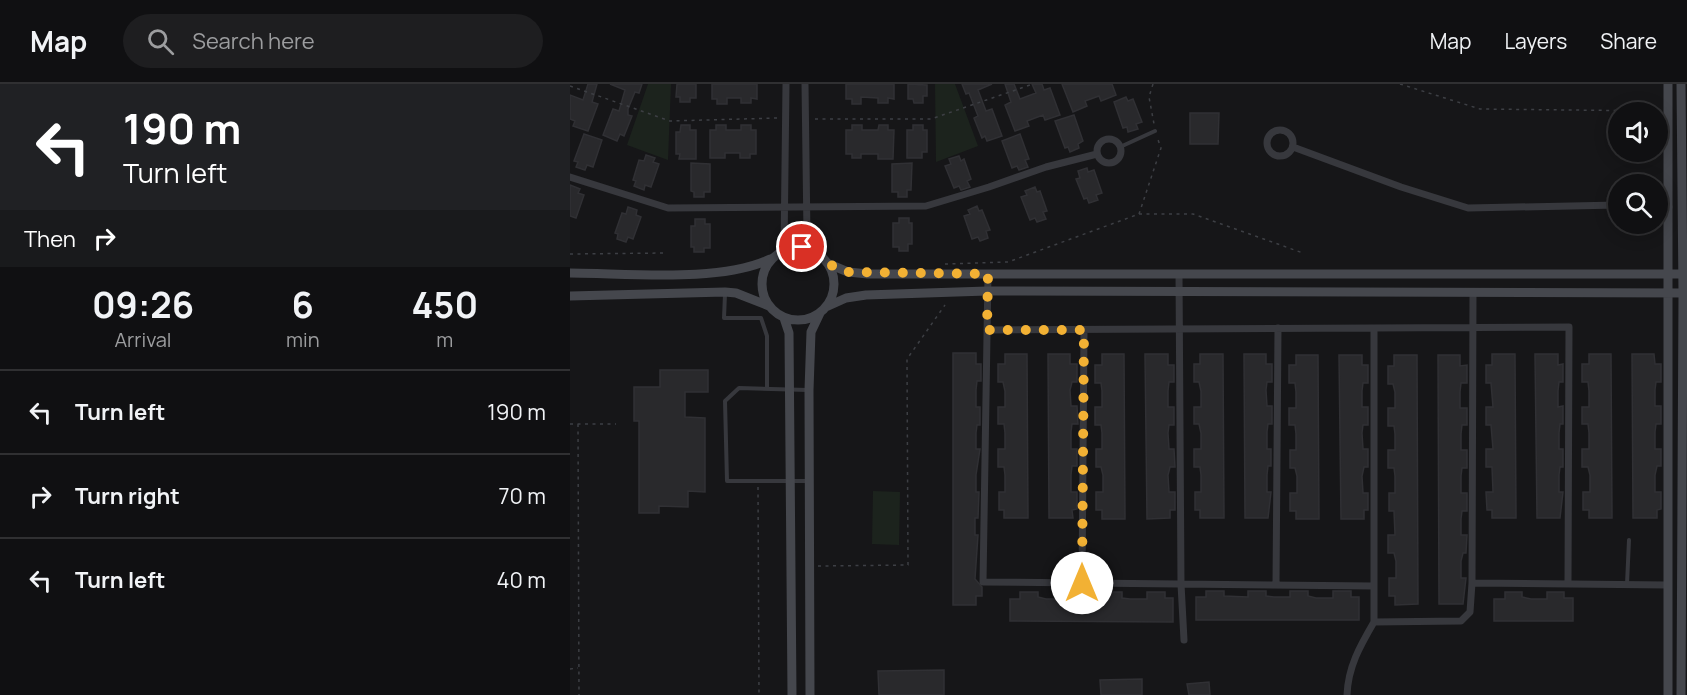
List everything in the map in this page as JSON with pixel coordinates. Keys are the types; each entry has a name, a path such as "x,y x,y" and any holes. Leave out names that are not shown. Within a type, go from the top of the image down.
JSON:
{"street":[{"path":"784,250 786,84"},
{"path":"805,84 807,235 812,250"},
{"path":"1668,84 1668,102"},
{"path":"1681,84 1685,274 1681,695"},
{"path":"1668,111 1670,293 1668,695"},
{"path":"1105,140 1115,141 1120,147 1118,159 1111,163 1101,160 1097,154 1097,147 1105,140"},
{"path":"1293,147 1401,187 1468,208 1608,205"},
{"path":"570,177 668,208 926,206 989,188 1046,166 1097,154"},
{"path":"570,273 721,273 753,268 784,250 802,247 812,250 828,264 848,272 868,274 1685,274"},
{"path":"769,306 763,295 761,283 764,270 770,260"},
{"path":"810,695 809,390 811,332 834,286 828,264"},
{"path":"988,274 984,582 1374,586"},
{"path":"1179,274 1180,584 1184,640"},
{"path":"570,296 736,293 769,306 784,318 802,320 846,298 866,295 987,291 1685,293"},
{"path":"1374,622 1461,621 1470,612 1473,293"},
{"path":"784,318 789,333 792,695"},
{"path":"987,330 1569,327 1568,582"},
{"path":"1275,585 1278,328"},
{"path":"1347,695 1353,660 1374,622 1374,328"},
{"path":"1082,583 1084,330"},
{"path":"1472,582 1667,585"}],"lane":[{"path":"1120,147 1155,131"},
{"path":"725,292 724,318 761,318 767,336 767,387"},
{"path":"809,390 739,388 725,401 727,481 810,481"},
{"path":"1627,584 1629,540"}],"path":[{"path":"805,119 930,118 1033,84"},
{"path":"1139,214 1161,148 1155,131 1149,97 1154,84"},
{"path":"1400,84 1480,109 1608,110"},
{"path":"570,86 670,121 785,118"},
{"path":"945,264 1008,262 1139,214 1193,214 1303,253"},
{"path":"570,254 666,253"},
{"path":"809,566 908,565 907,359 945,305"},
{"path":"570,424 616,424"},
{"path":"578,424 579,695"},
{"path":"758,480 759,695"},
{"path":"570,669 580,668"}],"shaded area":[{"path":"648,84 671,84 668,160 627,145"},
{"path":"935,84 955,84 978,146 936,162"},
{"path":"873,491 900,492 899,545 872,544"}],"building":[{"path":"588,84 597,84 592,102 598,104 588,131 573,126 575,121 570,119 570,95 583,100"},
{"path":"610,84 642,84 639,93 635,92 628,109 628,115 632,116 624,136 620,134 617,141 603,135 613,109 619,111 625,90"},
{"path":"677,84 696,84 696,98 690,98 690,102 680,102 680,97 676,97"},
{"path":"712,84 757,84 757,99 751,98 751,103 741,103 741,98 727,98 727,104 717,104 717,99 712,99"},
{"path":"846,84 894,84 894,99 888,98 888,103 878,103 878,98 861,97 861,104 852,104 852,99 846,99"},
{"path":"908,84 927,85 927,96 923,96 923,103 914,103 913,99 908,99"},
{"path":"962,84 992,84 978,90 986,111 992,109 1002,136 987,141 985,136 982,138 974,118 978,116 969,93 966,94"},
{"path":"1005,84 1014,84 1020,99 1036,93 1032,84 1042,84 1044,90 1050,88 1060,115 1045,120 1043,115 1027,121 1029,126 1015,131 1005,105 1011,102"},
{"path":"1062,84 1112,84 1116,95 1101,101 1099,96 1085,101 1087,106 1073,112"},
{"path":"1126,97 1128,101 1133,99 1142,122 1136,124 1138,129 1128,132 1127,127 1123,128 1114,102"},
{"path":"1190,113 1219,113 1218,144 1190,144"},
{"path":"1074,115 1083,141 1078,144 1079,148 1070,152 1068,147 1065,148 1055,121"},
{"path":"681,125 690,125 690,130 696,130 696,159 679,159 680,154 676,154 676,132 680,132"},
{"path":"716,125 726,125 726,130 741,130 741,125 751,125 751,130 756,130 756,154 750,154 750,158 740,158 740,153 725,153 725,158 710,158 710,130 716,130"},
{"path":"852,125 862,125 862,130 878,130 879,125 888,125 888,130 894,130 893,159 878,159 878,154 861,154 861,158 852,158 852,154 846,154 846,130 852,130"},
{"path":"913,125 923,125 923,130 927,130 927,152 922,152 922,158 907,158 907,130 913,130"},
{"path":"584,134 602,140 593,167 587,165 585,170 576,167 578,162 574,161"},
{"path":"1020,134 1029,159 1025,160 1028,167 1019,170 1017,166 1012,168 1002,141"},
{"path":"646,155 655,158 653,162 659,164 651,187 645,185 644,190 634,186 636,181 633,180 639,160 644,161"},
{"path":"959,156 961,161 964,159 971,179 967,181 970,187 961,190 959,186 954,188 945,166 951,164 949,159"},
{"path":"691,163 710,164 710,192 704,192 704,197 694,197 694,192 691,191"},
{"path":"912,163 911,190 907,190 907,197 898,197 898,192 892,192 892,164"},
{"path":"1087,168 1088,172 1094,170 1102,193 1096,195 1098,200 1089,203 1087,198 1084,199 1076,179 1080,178 1078,171"},
{"path":"570,185 580,189 578,193 584,195 576,218 570,216"},
{"path":"1035,187 1037,192 1040,191 1047,211 1043,212 1046,219 1037,222 1035,218 1030,220 1021,197 1027,195 1025,191"},
{"path":"977,206 979,211 982,210 990,230 986,231 988,238 980,241 978,237 972,239 964,216 970,214 968,210"},
{"path":"628,207 637,210 636,215 641,217 633,239 628,237 626,242 617,239 618,234 615,233 622,213 626,214"},
{"path":"899,218 909,218 909,223 912,223 912,244 908,244 908,251 899,251 899,247 893,247 893,223 899,223"},
{"path":"695,219 705,219 705,224 710,224 710,248 704,248 704,252 694,252 694,247 691,247 691,226 695,226"},
{"path":"953,353 976,353 976,364 981,364 981,381 977,381 976,390 976,407 980,407 980,425 977,425 976,449 980,449 976,475 976,492 979,492 978,518 975,518 975,535 978,535 975,579 982,587 982,596 976,596 976,605 953,605"},
{"path":"1005,354 1027,354 1028,518 1004,518 1004,510 999,510 999,492 1005,492 1005,475 1004,467 998,467 998,449 1005,449 1005,433 1004,424 998,424 998,407 1005,407 1005,391 1003,382 998,382 998,364 1005,364"},
{"path":"1048,354 1070,354 1070,364 1077,364 1077,382 1072,382 1070,390 1071,406 1077,406 1078,424 1072,424 1071,432 1071,449 1077,449 1077,466 1072,466 1071,475 1071,492 1077,492 1077,509 1072,510 1073,518 1049,518"},
{"path":"1102,354 1124,354 1125,519 1102,519 1102,510 1096,510 1096,492 1103,492 1103,475 1101,467 1096,467 1096,449 1102,449 1102,433 1101,425 1095,425 1095,407 1102,407 1102,391 1101,383 1095,383 1095,365 1102,365"},
{"path":"1145,354 1168,354 1168,365 1174,365 1174,382 1169,382 1168,391 1168,407 1174,407 1174,425 1169,425 1168,433 1169,449 1174,449 1175,467 1170,467 1168,475 1169,492 1175,492 1175,510 1170,510 1170,518 1147,519"},
{"path":"1200,354 1223,354 1224,518 1200,518 1200,510 1195,510 1195,492 1201,492 1201,475 1200,467 1194,467 1194,449 1201,449 1201,433 1199,424 1194,424 1194,407 1201,407 1201,391 1199,382 1194,382 1194,364 1200,364"},
{"path":"1244,354 1266,354 1266,364 1272,364 1272,382 1267,382 1266,390 1267,406 1272,406 1272,424 1268,424 1267,432 1267,449 1271,449 1271,466 1268,466 1267,475 1267,492 1271,492 1268,518 1245,518"},
{"path":"1492,354 1515,354 1516,518 1492,518 1492,510 1487,510 1486,492 1493,492 1492,467 1486,467 1486,449 1493,449 1491,425 1486,425 1486,407 1493,407 1491,383 1486,383 1486,365 1492,365"},
{"path":"1535,354 1558,354 1558,365 1563,364 1563,382 1559,382 1558,391 1558,407 1563,406 1563,424 1560,424 1559,433 1559,449 1563,449 1563,467 1560,467 1559,475 1559,492 1563,492 1560,518 1537,518"},
{"path":"1589,354 1611,354 1612,518 1589,518 1589,510 1583,510 1583,492 1590,492 1590,475 1588,467 1582,467 1582,449 1589,449 1589,433 1588,424 1582,424 1582,407 1589,407 1589,391 1588,382 1582,382 1582,364 1589,364"},
{"path":"1632,354 1654,354 1655,364 1661,364 1661,382 1656,382 1655,390 1655,406 1661,406 1661,424 1656,424 1655,432 1655,449 1661,449 1661,466 1657,466 1655,475 1655,492 1661,492 1661,509 1657,510 1657,518 1633,518"},
{"path":"1296,355 1318,355 1319,519 1296,519 1296,511 1290,511 1290,493 1297,493 1297,476 1295,468 1290,468 1290,450 1296,450 1296,434 1295,425 1289,425 1289,408 1296,408 1296,392 1295,383 1289,383 1289,365 1296,365"},
{"path":"1339,355 1362,355 1362,365 1368,365 1368,383 1363,383 1362,391 1362,407 1368,407 1368,425 1363,425 1362,433 1363,449 1368,449 1368,467 1364,467 1362,476 1363,493 1368,493 1368,510 1364,510 1364,519 1341,519"},
{"path":"1394,355 1417,355 1418,604 1395,605 1395,596 1389,596 1389,578 1396,578 1394,553 1388,553 1388,535 1395,535 1394,511 1389,511 1389,493 1395,493 1395,476 1394,468 1388,468 1388,450 1395,450 1394,426 1388,426 1388,408 1395,408 1393,384 1388,384 1388,366 1394,366"},
{"path":"1438,355 1460,355 1460,366 1467,365 1467,383 1461,383 1460,392 1460,408 1467,408 1467,425 1462,425 1461,434 1461,450 1467,450 1467,468 1462,468 1461,476 1461,493 1467,493 1467,511 1462,511 1461,519 1461,535 1467,535 1466,553 1463,553 1461,561 1461,578 1466,578 1463,604 1439,604"},
{"path":"660,370 708,370 708,392 685,392 685,417 705,418 705,492 688,491 688,507 659,506 659,513 639,513 639,421 634,421 634,387 660,387"},
{"path":"1206,591 1224,591 1224,596 1248,597 1248,591 1266,591 1266,596 1290,597 1290,591 1308,591 1308,596 1333,598 1333,591 1351,591 1351,597 1359,597 1359,620 1196,620 1196,597 1206,597"},
{"path":"1020,592 1038,592 1038,597 1062,599 1062,592 1080,592 1080,598 1104,599 1104,592 1122,592 1122,598 1147,599 1147,592 1165,592 1165,598 1173,598 1173,622 1010,621 1010,599 1020,599"},
{"path":"1505,592 1522,592 1522,597 1547,599 1547,592 1564,592 1564,598 1573,598 1573,621 1494,621 1494,599 1505,599"},
{"path":"944,670 944,695 879,695 878,671"},
{"path":"1142,679 1142,695 1101,695 1100,680"},
{"path":"1209,682 1210,695 1189,695 1187,684"}],"route":[{"path":"802,247 812,250 828,264 848,272 988,274 987,330 1084,330 1082,583"}]}
